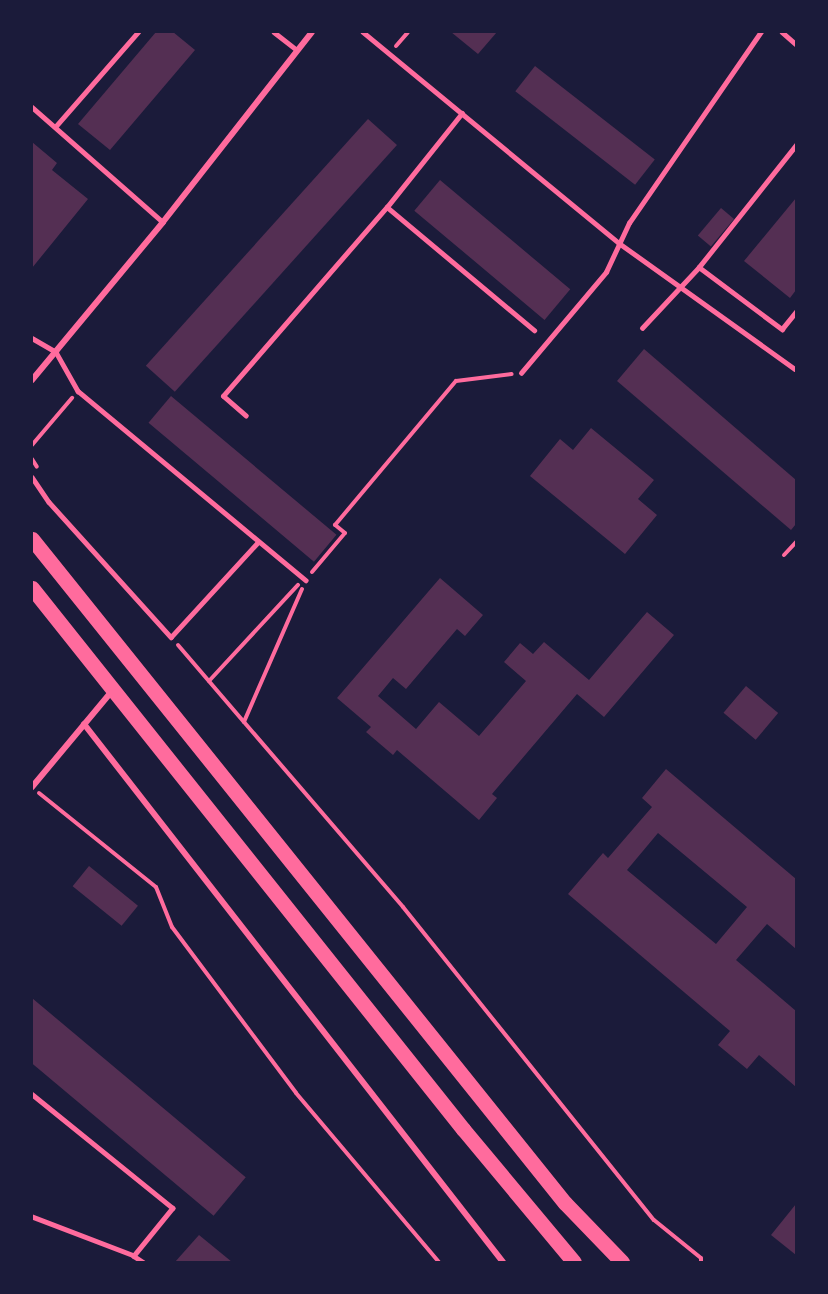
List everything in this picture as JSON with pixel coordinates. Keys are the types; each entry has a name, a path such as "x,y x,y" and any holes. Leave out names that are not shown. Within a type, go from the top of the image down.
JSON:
{"main road":[{"path":"32,539 565,1203 622,1263"},
{"path":"32,588 463,1129 574,1263"}],"street":[{"path":"32,380 163,222 312,32"},
{"path":"32,787 114,689"},
{"path":"84,724 503,1263"}],"lane":[{"path":"56,126 138,32"},
{"path":"274,32 297,50"},
{"path":"363,32 619,243 795,369"},
{"path":"521,373 606,272 619,243 761,32"},
{"path":"782,32 796,44"},
{"path":"32,107 163,222"},
{"path":"246,416 223,396 387,207 462,113"},
{"path":"642,328 699,267 796,145"},
{"path":"387,207 534,330"},
{"path":"699,267 782,328 796,312"},
{"path":"32,338 56,352 78,391 306,580"},
{"path":"32,477 49,502 171,637 258,542"},
{"path":"32,1094 173,1208 134,1256"},
{"path":"32,1217 134,1256 142,1263"}],"path":[{"path":"390,53 408,32"},
{"path":"244,722 306,580 345,533 335,525 456,381 521,373"},
{"path":"32,445 78,391"},
{"path":"784,555 796,542"},
{"path":"209,681 288,592 306,580"},
{"path":"171,637 403,907 648,1212 701,1258 701,1263"},
{"path":"32,787 156,887 178,936 296,1093 439,1263"}],"building":[{"path":"156,32 173,32 195,50 110,150 78,124"},
{"path":"451,32 497,32 478,54"},
{"path":"535,66 655,160 635,185 515,91"},
{"path":"368,119 397,145 175,392 146,366"},
{"path":"32,142 57,163 52,170 88,199 32,268"},
{"path":"440,180 570,289 545,320 414,211"},
{"path":"796,198 796,290 790,298 744,261"},
{"path":"721,208 734,219 711,247 698,236"},
{"path":"644,349 796,480 796,524 791,530 617,381"},
{"path":"171,396 336,535 314,562 149,423"},
{"path":"591,428 654,480 638,499 657,515 625,554 530,476 560,439 573,450"},
{"path":"440,578 483,615 465,636 457,629 406,689 393,678 378,696 416,729 439,702 479,736 526,681 504,662 520,643 533,654 544,642 589,680 647,612 674,635 604,717 577,694 492,794 497,798 479,820 397,750 393,755 366,732 371,727 337,698"},
{"path":"746,686 778,713 756,740 724,713"},
{"path":"666,769 796,879 796,949 767,924 736,960 796,1011 796,1087 759,1055 747,1069 718,1045 730,1031 568,894 603,853 608,858 652,807 642,798","holes":["658,833 747,907 716,944 627,870"]},
{"path":"89,866 138,906 122,926 73,886"},
{"path":"32,998 246,1177 214,1216 32,1063"},
{"path":"796,1204 796,1255 771,1235"},
{"path":"199,1235 232,1262 175,1262"}]}
